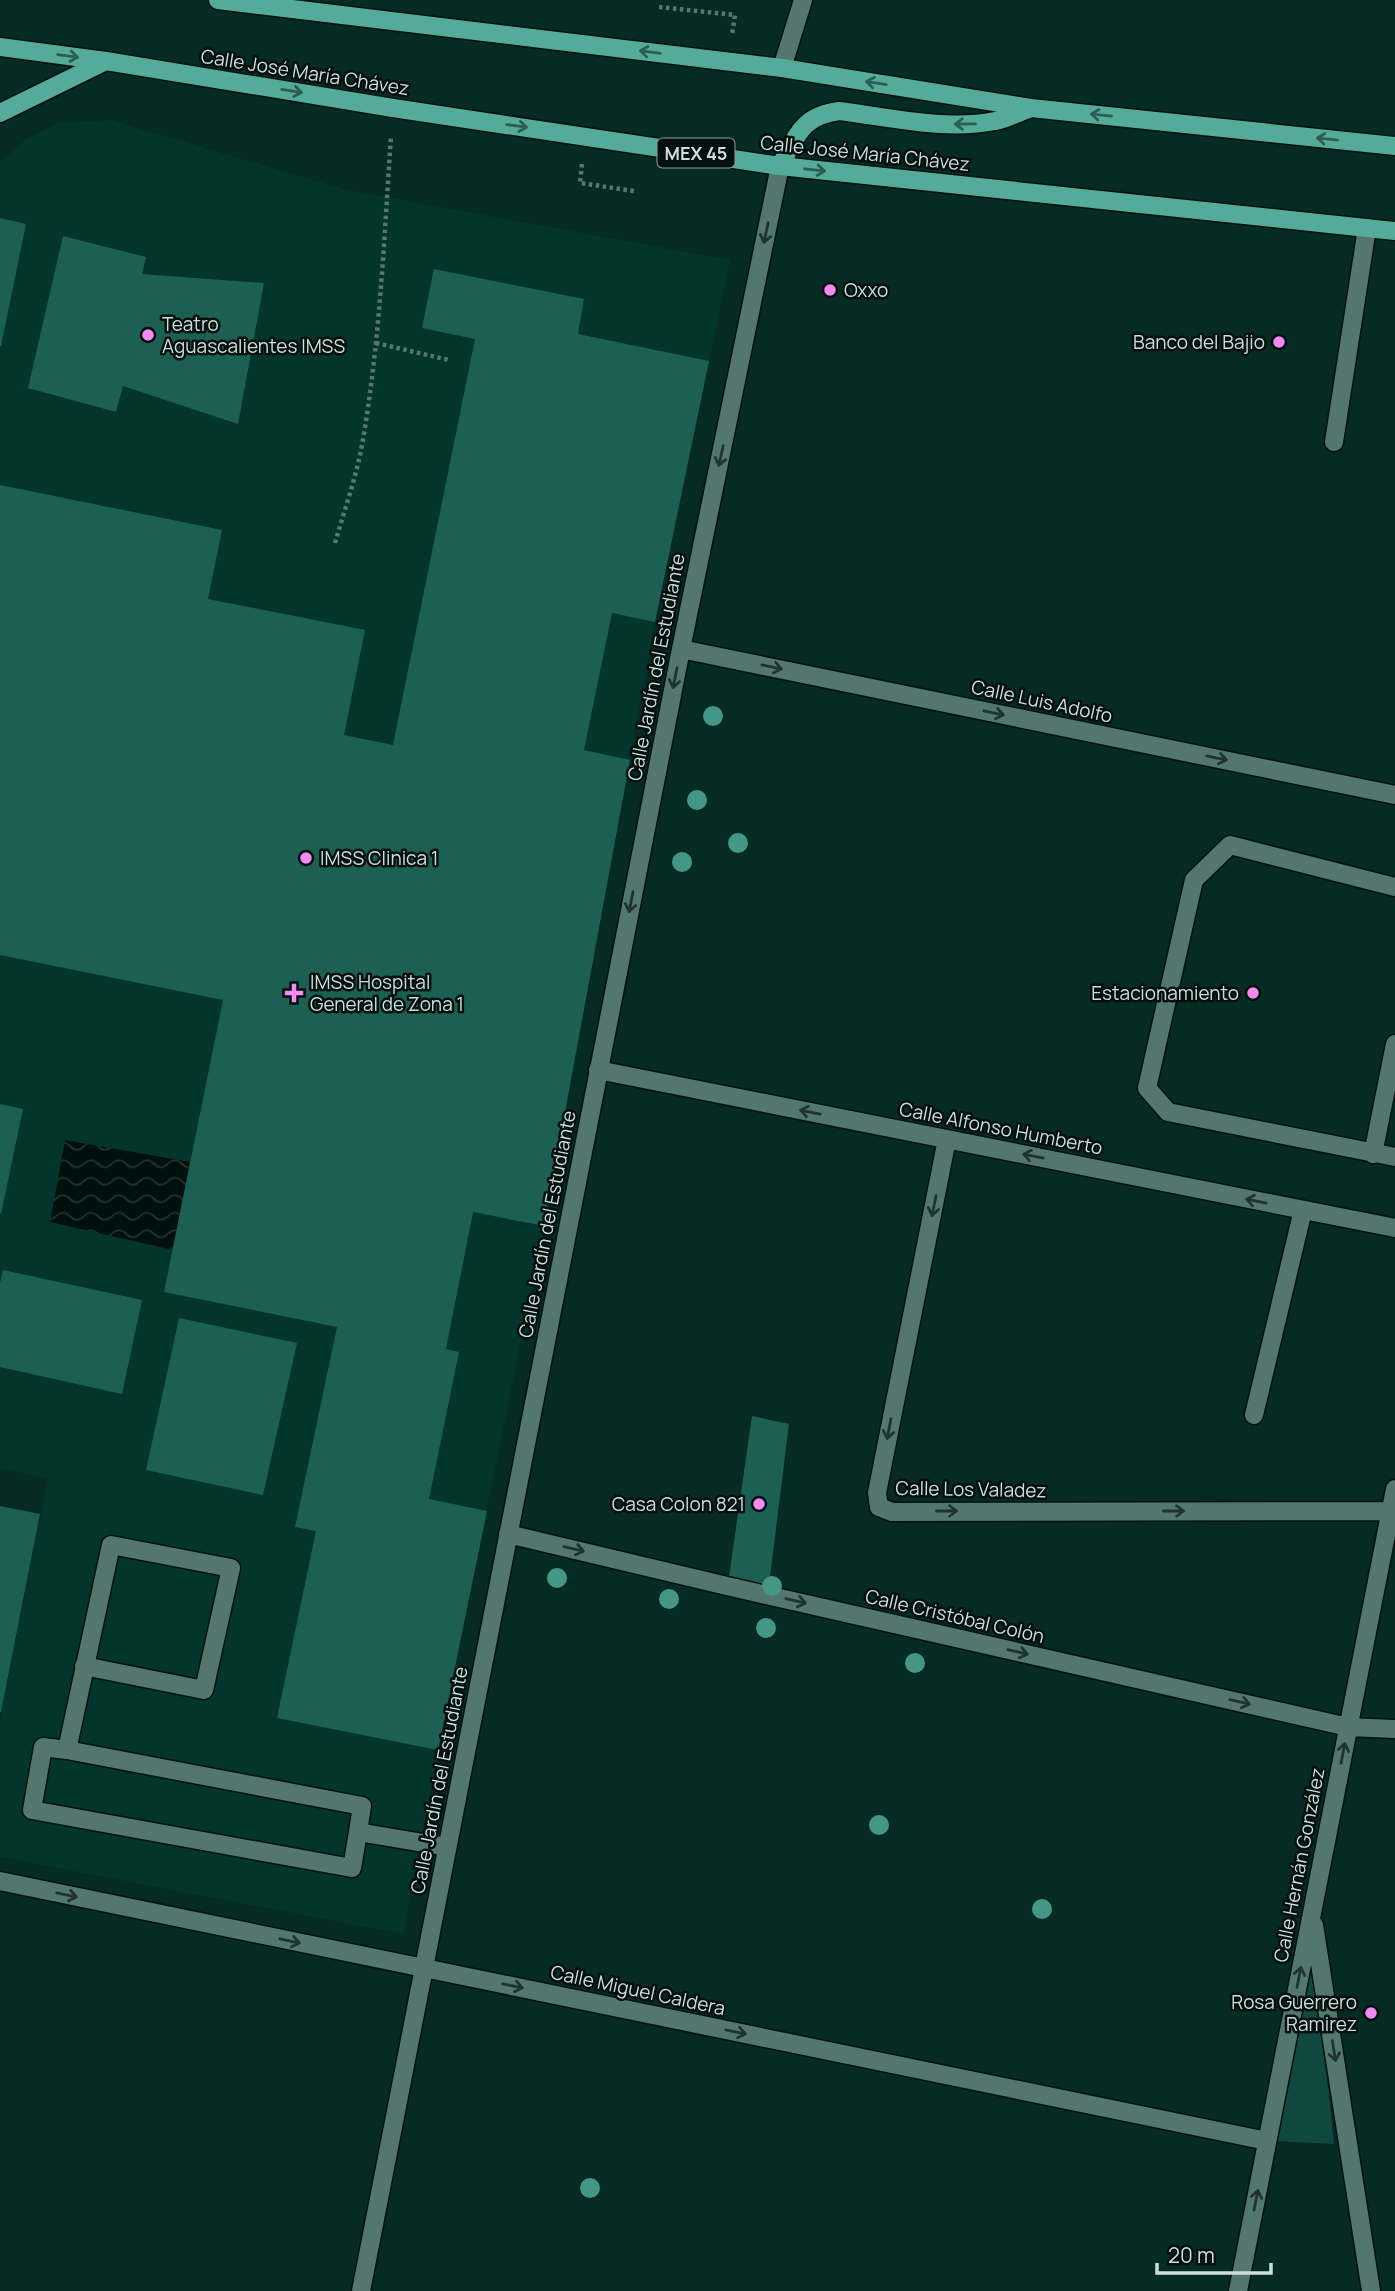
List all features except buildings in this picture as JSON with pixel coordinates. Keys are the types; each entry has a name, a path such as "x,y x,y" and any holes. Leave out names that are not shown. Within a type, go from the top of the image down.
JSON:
{"main road":[{"path":"218,0 782,68 1031,107 1395,146"},
{"name":"Calle José María Chávez","path":"0,47 106,61 393,108 780,166 1395,231"},
{"path":"0,113 106,61"},
{"path":"780,166 802,126 822,113 839,111 950,124 972,124 999,121 1031,107"}],"street":[{"path":"782,68 803,0"},
{"name":"Calle Jardín del Estudiante","path":"361,2291 681,649 780,166"},
{"path":"1334,442 1367,228"},
{"name":"Calle Luis Adolfo","path":"681,649 1395,795"},
{"path":"1395,887 1230,845 1195,880 1147,1088 1168,1112 1395,1157"},
{"path":"1373,1154 1395,1044"},
{"name":"Calle Alfonso Humberto","path":"598,1070 1395,1228"},
{"name":"Calle Los Valadez","path":"947,1139 877,1493 879,1507 892,1511 1393,1511"},
{"path":"1254,1415 1303,1210"},
{"name":"Calle Hernán González","path":"1238,2291 1393,1511 1395,1489"},
{"name":"Calle Cristóbal Colón","path":"508,1534 1348,1727 1395,1729"},
{"path":"67,1750 84,1666 111,1545 230,1568 204,1690 84,1666"},
{"path":"43,1747 362,1805 358,1832 352,1868 32,1810 43,1747"},
{"path":"358,1832 447,1847"},
{"name":"Calle Miguel Caldera","path":"0,1881 1267,2141"},
{"path":"1312,1911 1371,2291"}],"path":[{"path":"659,7 735,15"},
{"path":"335,543 362,447 376,343 386,242 393,108"},
{"path":"580,183 634,191"},
{"path":"376,343 449,360"}],"shaded area":[{"name":"IMSS Hospital General de Zona 1","path":"111,120 343,189 730,260 655,622 544,1226 403,1934 0,1857 0,1718 48,1479 0,1468 0,162 25,140 58,123"},
{"path":"1312,1933 1334,2144 1274,2141"}],"water":[{"path":"65,1140 190,1162 173,1250 50,1222"}],"place":[{"name":"Oxxo","path":"830,290"},
{"name":"Teatro Aguascalientes IMSS","path":"148,335"},
{"name":"Banco del Bajio","path":"1279,342"},
{"name":"IMSS Clinica 1","path":"306,858"},
{"name":"IMSS Hospital General de Zona 1","path":"294,993"},
{"name":"Estacionamiento","path":"1253,993"},
{"name":"Casa Colon 821","path":"759,1504"},
{"name":"Rosa Guerrero Ramirez","path":"1371,2013"}]}
